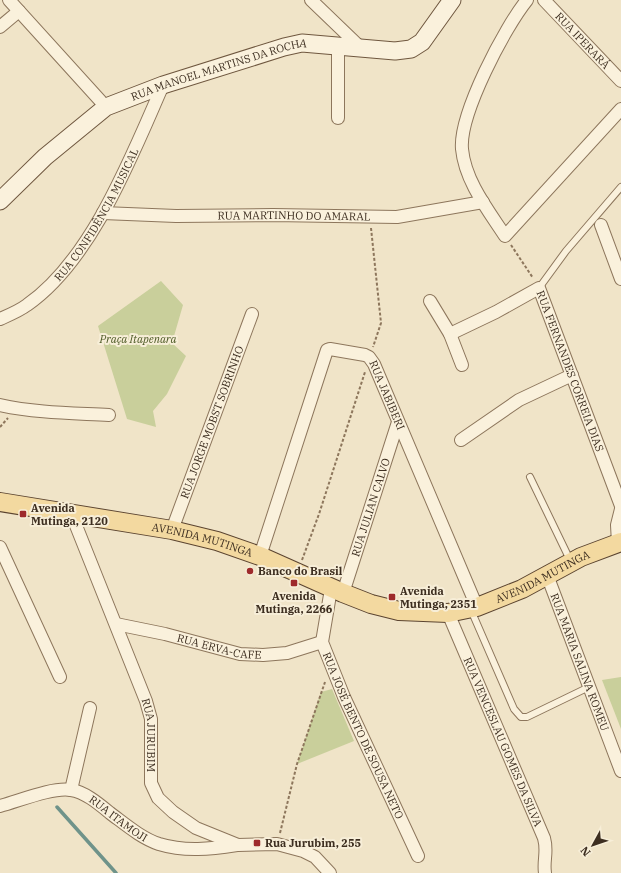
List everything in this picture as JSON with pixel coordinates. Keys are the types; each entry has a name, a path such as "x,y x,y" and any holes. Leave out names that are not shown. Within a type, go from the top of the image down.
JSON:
{"main road":[{"name":"RUA MANOEL MARTINS DA ROCHA","path":"0,201 45,157 106,107 163,85 284,47 302,43 395,51 417,46 452,0"},
{"name":"AVENIDA MUTINGA","path":"0,502 172,530 217,540 260,556 337,591 370,604 400,611 448,613 474,608 522,588 571,562 620,542"}],"street":[{"path":"9,0 106,107"},
{"path":"311,0 362,49"},
{"path":"527,0 508,28 488,64 462,135 462,150 465,164 483,202 505,236 621,109"},
{"name":"RUA IPERARÁ","path":"544,0 621,81"},
{"path":"0,27 19,11"},
{"path":"338,46 338,118"},
{"name":"RUA CONFIDÊNCIA MUSICAL","path":"0,319 27,306 44,292 66,267 103,213 134,150 163,85"},
{"name":"RUA MARTINHO DO AMARAL","path":"103,213 176,216 274,215 397,217 483,202"},
{"path":"601,225 621,279"},
{"path":"450,334 496,312 539,288"},
{"name":"RUA FERNANDES CORREIA DIAS","path":"539,288 621,506"},
{"path":"430,301 450,334 462,365"},
{"name":"RUA JORGE MOBST SOBRINHO","path":"172,530 252,314"},
{"name":"RUA JABIBERI","path":"260,556 326,353 330,349 369,357 374,364 474,608"},
{"path":"461,440 519,400 572,376"},
{"path":"0,405 17,409 109,415"},
{"name":"RUA JULIAN CALVO","path":"337,591 398,422"},
{"path":"620,542 617,525 621,509"},
{"name":"RUA JURUBIM","path":"71,513 146,701 151,719 151,784 154,791 173,812 196,828 238,845 278,844 303,851 315,857 330,873"},
{"path":"0,547 60,677"},
{"name":"RUA MARIA SALINA ROMEU","path":"547,575 621,771"},
{"name":"RUA JOSÉ BENTO DE SOUSA NETO","path":"337,591 322,642 344,697 418,856"},
{"name":"RUA VENCESLAU GOMES DA SILVA","path":"448,613 544,838 547,848 544,865 545,873"},
{"name":"RUA ERVA-CAFE","path":"116,624 165,634 240,654 263,655 287,653 322,642"},
{"path":"0,806 50,792 71,790 90,708"},
{"name":"RUA ITAMOJI","path":"71,790 95,801 138,833 158,844 185,849 209,849 238,845"}],"lane":[{"path":"539,288 566,251 621,187"},
{"path":"530,477 571,562"},
{"path":"474,608 514,709 522,717 527,718 589,687"}],"path":[{"path":"305,552 319,514 381,323 369,217"},
{"name":"RUA FERNANDES CORREIA DIAS","path":"505,236 539,288"},
{"path":"278,844 297,764 321,692 332,667"}],"green space":[{"name":"Praça Itapenara","path":"161,281 183,305 172,343 186,356 167,394 153,411 156,427 127,419 98,326"},
{"path":"621,677 621,729 602,680"},
{"path":"332,689 354,741 297,764 321,692"}],"waterway":[{"path":"57,807 116,873"}],"place":[{"name":"Avenida Mutinga, 2120","path":"23,514"},
{"name":"Banco do Brasil","path":"250,571"},
{"name":"Avenida Mutinga, 2266","path":"294,583"},
{"name":"Avenida Mutinga, 2351","path":"392,597"},
{"name":"Rua Jurubim, 255","path":"257,843"}]}
